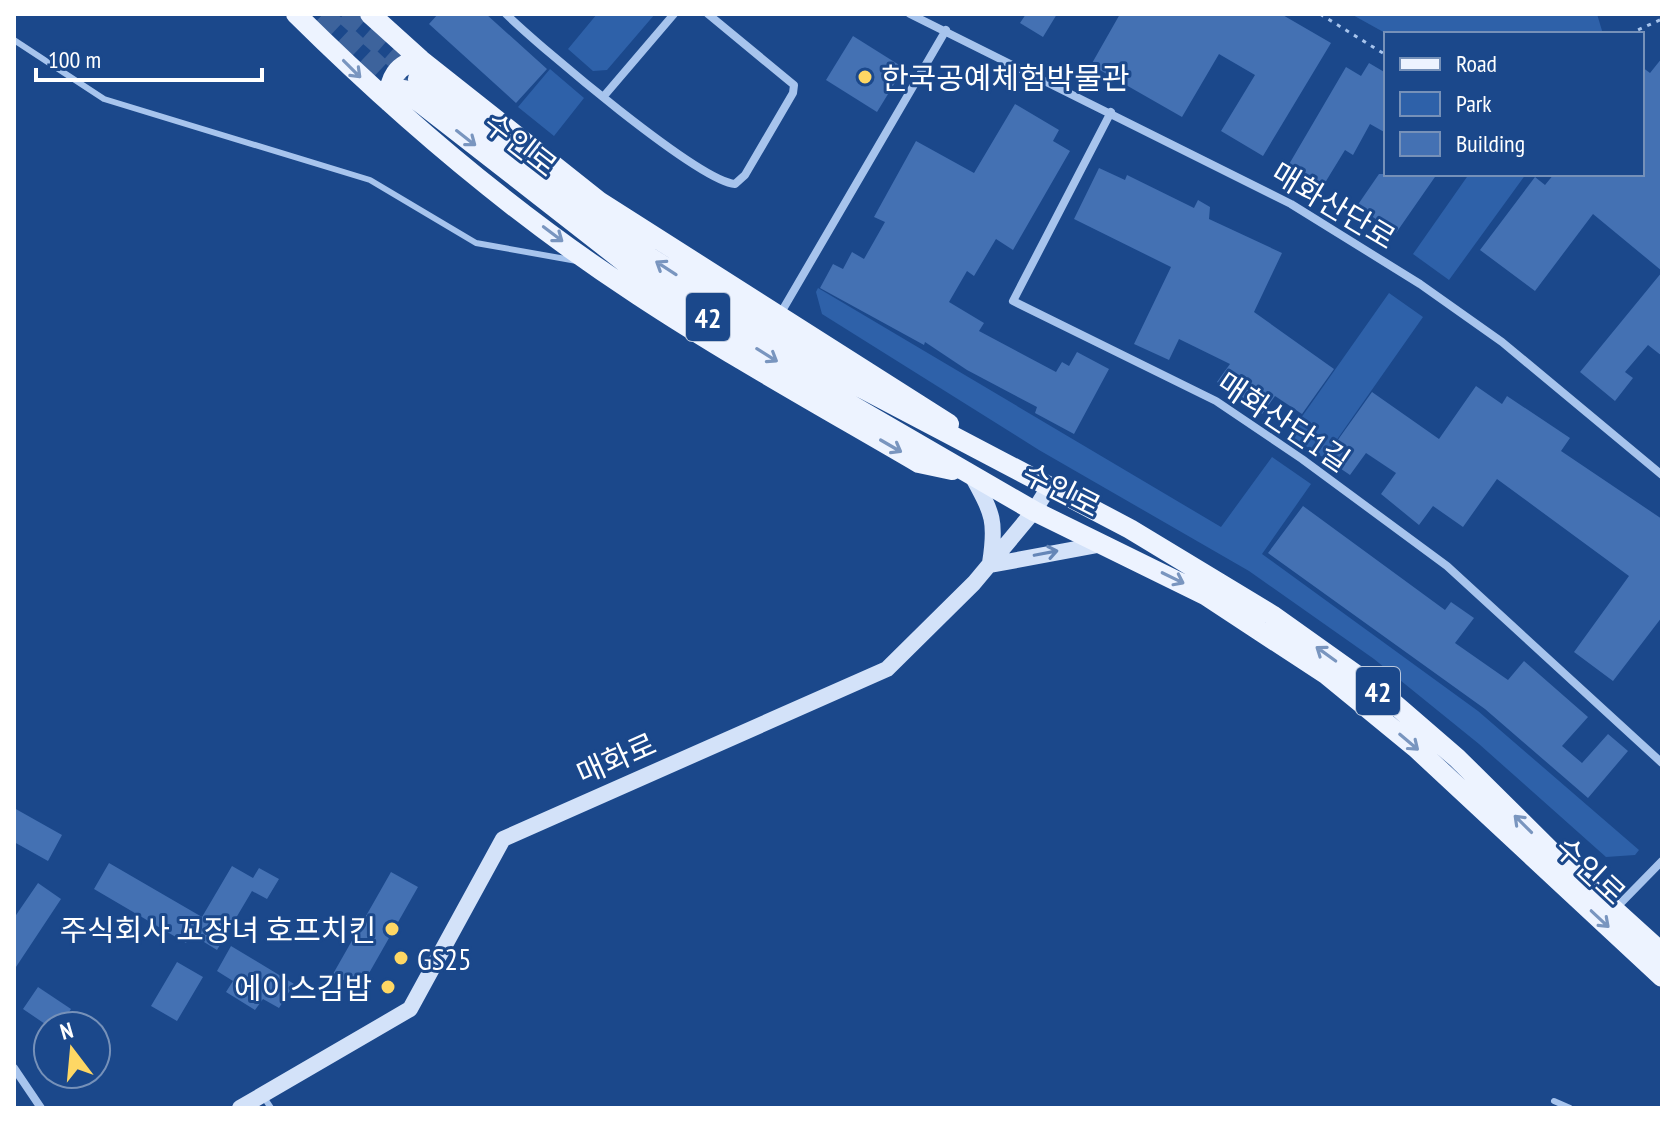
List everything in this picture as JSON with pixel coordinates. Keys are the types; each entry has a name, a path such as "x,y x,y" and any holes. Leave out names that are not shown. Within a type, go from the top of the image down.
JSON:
{"main road":[{"path":"296,14 947,422 979,451"},
{"path":"370,14 408,83 593,263 723,348 919,463 971,474"},
{"name":"수인로","path":"408,83 649,257 833,373 1207,573 1383,694 1457,758 1662,953"},
{"name":"수인로","path":"408,83 645,278 794,372 1034,511 1205,595 1327,675 1416,748 1662,977"}],"street":[{"path":"506,14 604,96 721,183 735,184 745,175 793,93 794,85 708,14"},
{"path":"604,96 674,14"},
{"name":"매화산단로","path":"910,14 1291,204 1420,284 1502,342 1662,475"},
{"path":"779,316 946,30"},
{"name":"매화산단1길","path":"1111,112 1013,301 1216,401 1302,459 1447,566 1662,763"},
{"path":"971,474 990,509 996,530 990,565 1103,544"},
{"name":"매화로","path":"240,1108 267,1102 410,1009 503,839 887,669 990,565 1034,511 1049,487"},
{"path":"1614,910 1662,861"},
{"path":"14,1068 41,1108"}],"lane":[{"path":"14,40 104,99 370,180 476,243 542,258 593,263"},
{"path":"1554,1101 1570,1108"}],"path":[{"path":"1320,14 1384,54"},
{"path":"1633,32 1662,19"}],"green space":[{"path":"597,14 655,14 607,70 593,71 568,49"},
{"path":"1351,14 1597,14 1602,32 1384,32"},
{"path":"550,69 584,98 554,136 518,107"},
{"path":"1468,176 1525,176 1449,280 1413,254"},
{"path":"818,288 1221,527 1272,457 1311,484 1262,554 1478,711 1639,850 1635,855 1606,857 1479,744 1374,659 1249,571 1039,450 822,314 816,292"},
{"path":"1389,293 1423,317 1324,458 1289,435"}],"building":[{"path":"438,14 486,14 547,69 516,103 429,24"},
{"path":"1026,14 1057,14 1043,37 1020,23"},
{"path":"1120,14 1281,14 1331,43 1263,156 1221,131 1255,75 1219,54 1182,117 1091,65"},
{"path":"853,36 904,68 877,112 826,80"},
{"path":"1662,58 1662,271 1593,214 1535,291 1480,250 1535,177 1545,185 1552,176 1644,176 1644,68 1650,73"},
{"path":"1369,63 1384,72 1384,132 1370,124 1353,155 1345,150 1323,186 1288,166 1346,67 1361,76"},
{"path":"1015,104 1059,130 1053,141 1070,151 1013,250 996,239 974,276 967,271 949,302 984,323 979,331 1056,372 1062,362 1069,366 1077,352 1109,369 1074,434 1035,413 1037,407 967,370 925,342 924,345 820,288 833,264 843,269 852,252 864,259 885,222 874,217 916,141 974,173"},
{"path":"1099,168 1125,180 1127,175 1194,208 1198,200 1210,207 1209,219 1282,253 1254,312 1334,369 1302,414 1275,396 1262,414 1217,382 1230,364 1179,339 1169,360 1134,344 1171,267 1074,219"},
{"path":"1379,174 1436,176 1396,233 1357,206"},
{"path":"1662,272 1662,356 1648,345 1625,372 1633,378 1615,401 1580,372"},
{"path":"1476,386 1502,404 1507,396 1570,438 1561,451 1662,519 1662,617 1613,681 1574,652 1629,576 1497,479 1463,527 1433,506 1419,525 1381,494 1396,473 1366,453 1350,475 1325,458 1372,392 1439,439"},
{"path":"1303,506 1445,610 1451,602 1474,618 1455,643 1508,680 1524,661 1588,717 1562,746 1582,763 1608,734 1628,751 1588,798 1485,709 1268,553"},
{"path":"14,808 62,835 48,861 14,842"},
{"path":"109,863 202,917 232,866 253,878 259,868 279,879 267,899 252,891 217,950 191,934 186,943 94,889"},
{"path":"391,872 418,887 360,989 333,974"},
{"path":"38,883 61,899 14,970 14,918"},
{"path":"231,946 294,984 279,1008 263,999 255,1010 226,992 233,981 217,971"},
{"path":"177,962 203,977 177,1021 151,1006"},
{"path":"38,987 71,1009 32,1010 32,1015 23,1009"}],"tunnel":[{"path":"323,14 404,90"},
{"path":"344,14 415,76"}],"place":[{"name":"한국공예체험박물관","path":"865,77"},
{"name":"주식회사 꼬장녀 호프치킨","path":"392,929"},
{"name":"GS25","path":"401,958"},
{"name":"에이스김밥","path":"388,987"}]}
